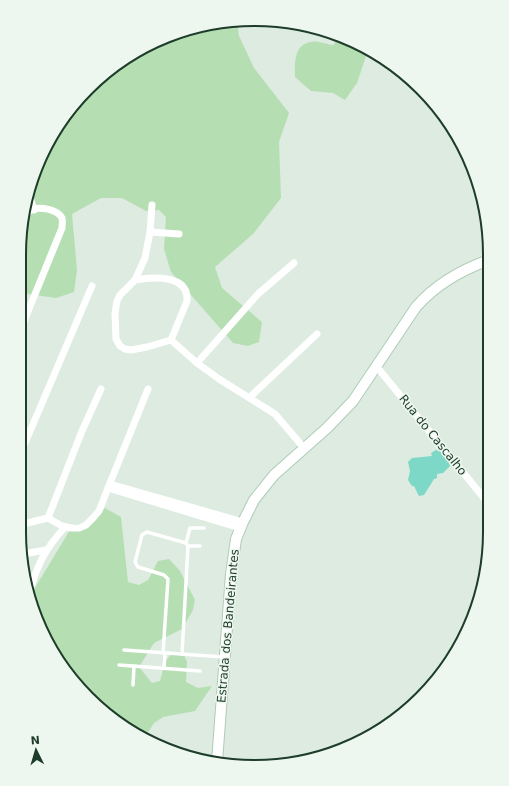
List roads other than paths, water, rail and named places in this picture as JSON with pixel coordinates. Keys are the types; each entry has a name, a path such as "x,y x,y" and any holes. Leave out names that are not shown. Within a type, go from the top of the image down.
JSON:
{"main road":[{"name":"Estrada dos Bandeirantes","path":"217,757 231,574 234,552 241,525 254,500 274,475 327,428 353,401 377,367 416,306 427,294 453,276 483,263"}],"street":[{"path":"32,203 34,210"},
{"path":"152,205 150,232 145,258 135,280 120,295 117,301 115,312 116,339 120,346 131,350 171,340"},
{"path":"26,316 62,228 63,222 62,218 58,214 50,210 34,210 30,213"},
{"path":"150,232 179,234"},
{"path":"197,362 258,294 294,263"},
{"path":"135,280 147,278 171,279 178,282 184,289 188,296 187,301 171,340"},
{"path":"26,442 92,286"},
{"path":"250,397 317,334"},
{"path":"171,340 219,379 275,414 304,448"},
{"name":"Rua do Cascalho","path":"377,367 483,497"},
{"path":"48,518 100,389"},
{"path":"26,523 48,518 65,527 79,528 86,525 90,521 99,511 148,389"},
{"path":"109,486 241,525"},
{"path":"32,584 46,550 65,527"},
{"path":"27,553 46,550"}],"lane":[{"path":"182,654 187,544 190,528 204,528"},
{"path":"164,668 168,579 164,575 138,567 135,562 144,533 147,532 187,544 200,546"},
{"path":"124,650 225,657"},
{"path":"119,665 200,671"},
{"path":"133,685 134,666"}],"water":[{"path":"436,450 442,452 446,456 450,466 443,473 437,474 437,478 434,479 424,495 419,496 414,486 412,486 408,480 410,471 408,462 412,458 432,456 431,453"}]}
